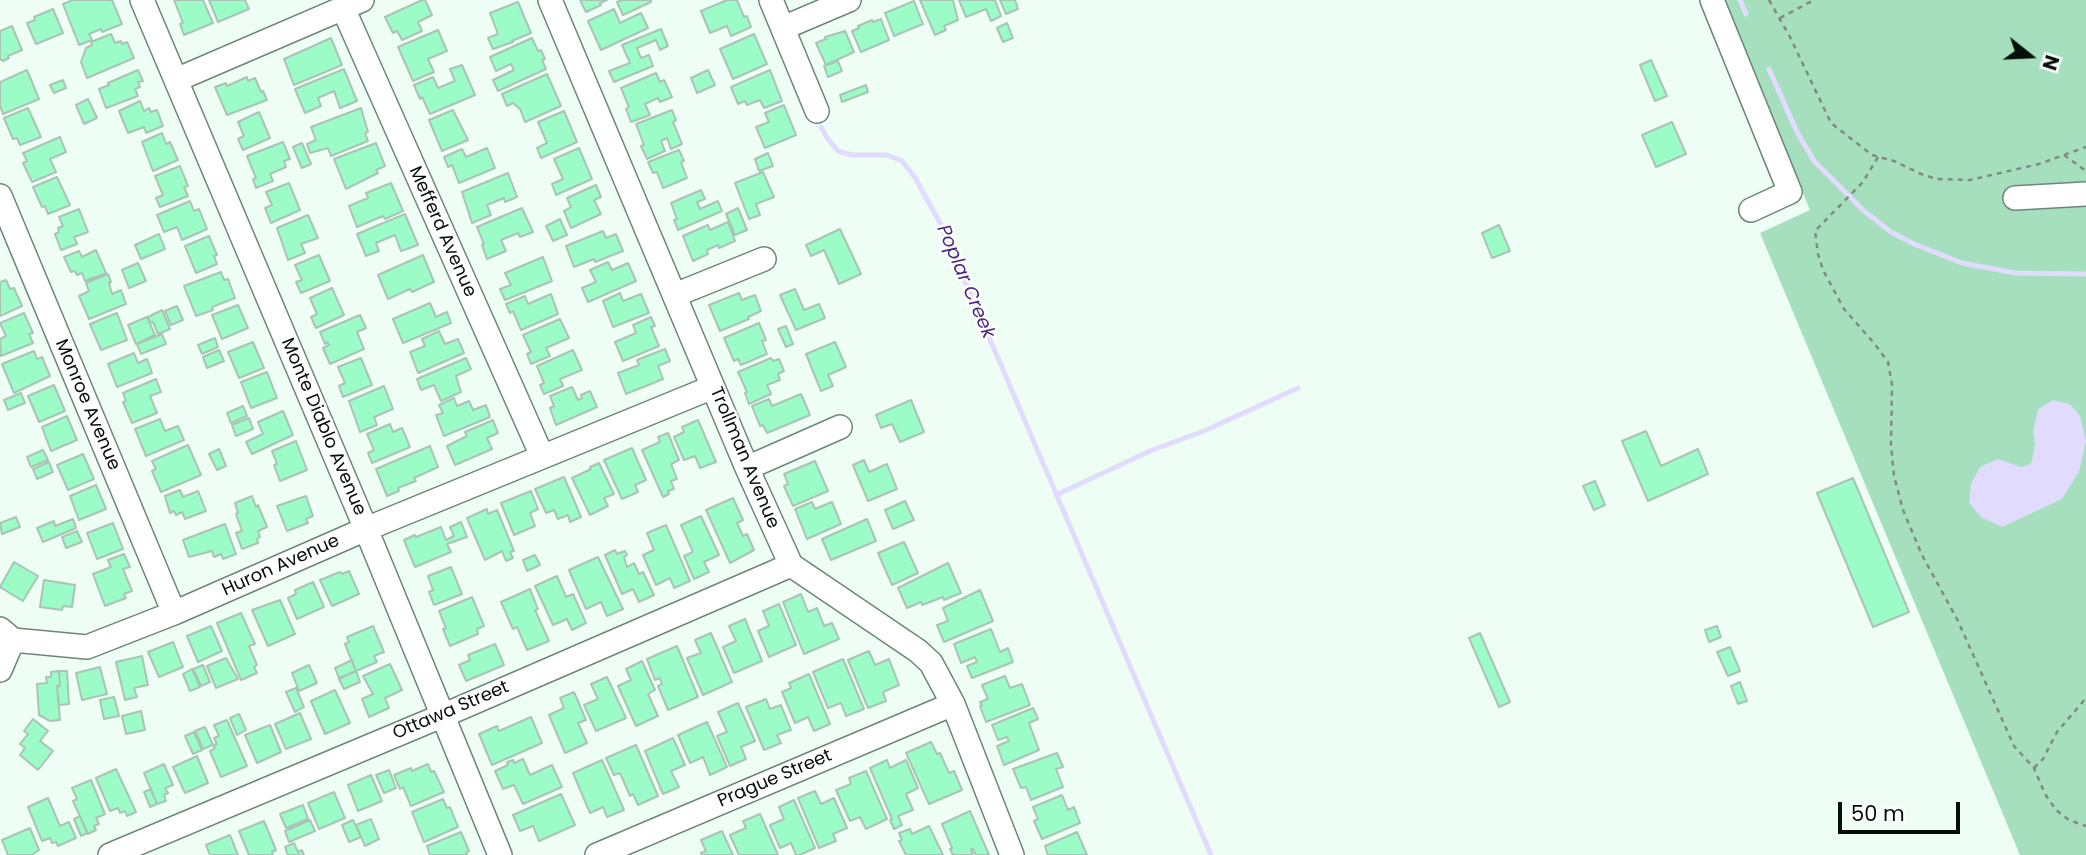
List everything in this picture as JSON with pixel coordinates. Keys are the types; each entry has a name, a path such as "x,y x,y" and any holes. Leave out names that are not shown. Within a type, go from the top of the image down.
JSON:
{"street":[{"name":"Monte Diablo Avenue","path":"142,0 366,529 500,855"},
{"name":"Trollman Avenue","path":"550,0 790,565"},
{"path":"771,0 817,111"},
{"path":"783,28 849,0"},
{"path":"1712,0 1790,192 1751,210"},
{"path":"176,80 353,4"},
{"name":"Mefferd Avenue","path":"353,4 541,456"},
{"path":"2015,198 2086,194"},
{"name":"Monroe Avenue","path":"0,196 174,613"},
{"path":"675,295 764,259"},
{"name":"Huron Avenue","path":"7,635 87,648 541,456 713,387"},
{"path":"747,468 840,427"},
{"path":"790,565 918,651 931,663 953,704 1012,855"},
{"name":"Ottawa Street","path":"110,855 442,716 790,565"},
{"path":"0,670 7,635"},
{"name":"Prague Street","path":"597,855 953,704"}],"path":[{"path":"1769,0 1831,123 1865,151 1929,177 1970,180 2020,169 2086,147"},
{"path":"1780,18 1814,0"},
{"path":"2064,155 2086,172"},
{"path":"1878,157 1856,190 1815,231 1818,254 1844,309 1888,362 1892,385 1892,462 1903,510 1922,555 1965,635 2014,746 2034,768 2056,810 2069,820 2086,826"},
{"path":"2034,768 2043,759 2057,732 2086,698"}],"green space":[{"path":"1722,0 2086,0 2086,855 2020,855 1760,233 1810,210"}],"shaded area":[{"path":"2053,400 2070,404 2080,416 2086,441 2079,472 2062,499 2002,527 1981,517 1969,503 1971,484 1980,467 1998,459 2021,467 2031,464 2038,409"}],"building":[{"path":"73,0 112,0 122,24 89,34 92,40 79,45 63,4"},
{"path":"174,0 203,0 213,23 184,35 180,24 183,23"},
{"path":"209,0 245,0 249,9 218,22"},
{"path":"425,0 432,15 418,22 422,31 402,40 397,31 393,33 385,17"},
{"path":"580,0 607,0 586,12"},
{"path":"727,0 737,0 751,27 731,36 727,26 710,33 701,11"},
{"path":"920,0 953,0 958,20 944,26 946,30 935,35"},
{"path":"959,0 995,0 1001,16 991,21 986,9 966,17"},
{"path":"1000,0 1015,0 1018,9 1006,14"},
{"path":"914,1 923,24 894,36 885,13"},
{"path":"518,2 531,33 493,49 488,38 498,34 490,13"},
{"path":"617,2 651,2 623,15"},
{"path":"53,9 63,33 36,44 27,23"},
{"path":"614,9 620,23 641,13 648,28 601,50 588,21"},
{"path":"881,19 889,40 861,52 852,31 872,20"},
{"path":"1007,23 1013,38 1003,42 997,28"},
{"path":"12,26 22,50 3,61 0,59 0,31"},
{"path":"661,29 668,46 660,50 656,40 637,48 641,58 649,55 653,66 614,82 609,71 630,63 622,45"},
{"path":"438,30 447,51 428,59 434,72 413,81 398,47"},
{"path":"845,31 854,52 826,65 816,43 826,39 825,37"},
{"path":"111,34 115,43 127,42 134,58 87,78 81,62 86,48 92,45 91,42"},
{"path":"754,34 767,64 733,79 720,49"},
{"path":"331,38 342,65 294,85 284,59"},
{"path":"532,38 538,51 541,50 546,69 498,91 493,80 514,70 511,64 496,71 490,57"},
{"path":"1651,60 1667,96 1655,101 1640,65"},
{"path":"838,61 842,71 828,77 824,66"},
{"path":"462,65 475,95 430,114 414,85 433,77 438,88 455,81 450,69"},
{"path":"344,69 357,101 340,108 334,91 318,98 321,106 305,113 295,89"},
{"path":"27,70 39,99 3,114 0,106 0,82"},
{"path":"138,70 143,81 138,82 140,87 135,89 138,96 106,108 99,89"},
{"path":"708,70 715,85 697,93 691,78"},
{"path":"770,70 782,101 764,108 760,100 747,105 745,101 738,104 731,87"},
{"path":"656,73 660,82 664,80 672,97 660,102 658,98 645,104 650,115 631,122 626,109 629,107 621,88"},
{"path":"547,74 561,106 525,122 520,109 513,103 507,106 502,94"},
{"path":"247,77 248,81 255,78 267,100 227,115 215,87 226,83 227,86"},
{"path":"63,80 66,88 54,93 50,85"},
{"path":"866,85 868,92 842,102 840,95"},
{"path":"88,99 97,118 84,124 76,105"},
{"path":"140,101 144,111 149,108 151,112 157,110 163,126 146,133 144,127 128,133 119,111"},
{"path":"784,105 796,135 765,148 756,127 769,122 765,113"},
{"path":"28,108 41,137 20,145 17,138 13,139 4,118"},
{"path":"361,108 368,141 331,156 328,148 310,153 307,144 316,140 311,127"},
{"path":"453,110 468,140 442,151 429,120"},
{"path":"672,110 676,120 673,122 682,144 671,149 667,138 661,141 665,151 647,159 636,124"},
{"path":"564,111 577,142 541,158 537,148 547,143 538,122"},
{"path":"259,112 270,138 243,150 238,139 244,136 238,122"},
{"path":"1672,122 1686,154 1656,167 1642,135"},
{"path":"162,133 166,144 170,142 178,160 153,171 142,142"},
{"path":"60,137 66,152 50,159 56,172 32,182 23,163 27,161 23,153"},
{"path":"283,142 290,159 284,161 286,167 270,174 273,181 256,188 253,179 256,178 247,156"},
{"path":"302,143 311,164 302,168 293,147"},
{"path":"376,143 385,166 376,170 378,173 346,189 334,159"},
{"path":"487,148 495,168 459,183 452,165 448,167 444,157 462,149 466,157"},
{"path":"579,148 592,179 556,195 552,184 563,179 554,159"},
{"path":"679,150 687,178 663,188 657,172 653,173 648,162"},
{"path":"768,153 773,166 759,171 755,159"},
{"path":"180,166 188,186 184,187 188,196 160,207 156,198 163,195 155,176"},
{"path":"763,172 774,197 756,204 760,215 749,219 735,183"},
{"path":"508,173 517,197 505,202 504,198 487,205 491,215 472,223 462,192"},
{"path":"57,177 70,205 48,214 33,187"},
{"path":"289,183 300,210 271,223 265,208 272,205 266,192"},
{"path":"391,183 403,211 357,227 349,206 368,198 366,193"},
{"path":"596,185 601,197 594,200 601,214 571,228 564,211 571,207 567,198"},
{"path":"701,190 705,199 697,202 700,209 718,201 722,211 678,230 671,203"},
{"path":"190,201 194,211 199,209 207,229 182,240 177,227 164,232 157,215"},
{"path":"522,208 533,232 520,237 518,233 501,240 506,251 487,259 477,227"},
{"path":"738,208 747,230 735,235 726,214"},
{"path":"79,209 88,232 74,237 77,244 61,250 55,234 59,232 58,228 63,226 59,217"},
{"path":"405,214 418,245 401,251 395,235 376,243 379,251 366,256 357,234"},
{"path":"308,215 318,238 301,244 305,253 288,260 277,228"},
{"path":"560,219 567,235 553,241 546,226"},
{"path":"728,222 735,241 707,250 708,254 693,261 683,236 708,225 710,230"},
{"path":"1499,225 1510,251 1492,258 1482,233"},
{"path":"840,229 861,274 839,284 824,250 811,256 806,245"},
{"path":"603,231 606,238 616,234 623,251 574,267 566,246"},
{"path":"159,234 165,249 141,259 135,245"},
{"path":"209,236 217,255 214,256 217,264 196,273 185,246"},
{"path":"96,250 106,273 85,281 82,273 77,275 75,271 71,272 64,257 79,251 82,257"},
{"path":"319,255 330,281 301,293 296,282 302,280 295,265"},
{"path":"423,255 434,282 388,299 378,275"},
{"path":"543,257 552,281 505,300 500,289 511,285 505,273"},
{"path":"608,262 612,270 628,263 636,281 588,302 582,288 596,282 590,270"},
{"path":"138,263 146,281 129,288 122,270"},
{"path":"221,272 224,280 228,279 235,298 196,316 184,286"},
{"path":"108,274 112,294 121,290 126,304 89,319 79,296 89,291 86,283"},
{"path":"6,280 10,289 14,288 22,306 0,316 0,282"},
{"path":"332,288 344,315 316,328 311,317 317,314 310,298"},
{"path":"795,289 804,310 819,304 825,318 796,330 780,295"},
{"path":"620,293 623,301 641,294 649,313 613,327 603,301"},
{"path":"739,293 742,300 755,295 761,311 720,331 709,305"},
{"path":"551,294 558,314 521,330 513,311 510,313 506,304 525,296 528,304"},
{"path":"430,303 436,317 447,312 451,323 403,343 393,319"},
{"path":"238,305 248,328 222,339 212,315"},
{"path":"177,306 183,320 171,325 165,311"},
{"path":"162,310 170,329 158,334 148,317"},
{"path":"24,313 33,333 29,334 33,343 1,356 0,339 6,336 0,323"},
{"path":"117,313 127,340 101,350 90,324"},
{"path":"360,315 366,328 357,332 364,349 330,364 323,348 329,345 327,342 325,344 320,332"},
{"path":"147,317 155,335 136,344 128,325"},
{"path":"651,317 655,326 651,327 659,346 623,361 615,342 636,333 633,325"},
{"path":"560,319 569,338 546,348 550,356 531,364 527,354 531,352 523,335"},
{"path":"759,323 766,340 762,341 767,354 741,365 738,359 734,361 724,338"},
{"path":"786,326 793,344 786,347 778,329"},
{"path":"439,331 445,344 458,339 464,353 418,373 410,352 425,346 422,339"},
{"path":"162,334 166,344 141,354 137,344"},
{"path":"215,338 218,347 202,354 198,345"},
{"path":"253,342 264,368 239,378 228,352"},
{"path":"835,342 846,367 828,375 833,386 821,391 806,354"},
{"path":"665,349 670,361 658,366 663,379 626,394 618,373 639,365 637,360"},
{"path":"219,350 224,361 207,368 203,357"},
{"path":"573,350 582,370 560,379 563,386 544,394 540,385 544,383 537,366"},
{"path":"34,351 37,359 42,357 50,376 14,393 2,364"},
{"path":"134,353 138,363 147,359 152,373 117,387 108,364"},
{"path":"361,358 372,385 343,397 339,386 345,383 338,367"},
{"path":"466,358 471,369 456,376 461,392 441,401 434,385 421,390 417,379"},
{"path":"771,358 773,361 779,359 784,371 778,374 780,380 767,385 771,394 749,404 738,372"},
{"path":"267,372 277,398 251,408 241,382"},
{"path":"156,379 161,392 150,396 157,413 132,423 123,402 126,401 123,393"},
{"path":"54,385 65,411 39,422 28,396"},
{"path":"384,386 393,409 374,417 377,425 360,432 349,401"},
{"path":"572,387 578,400 582,398 581,395 590,391 597,407 556,425 550,408 554,406 550,396"},
{"path":"21,393 25,403 8,410 4,400"},
{"path":"801,394 810,415 767,433 763,425 760,426 752,406 769,399 772,406"},
{"path":"454,398 457,406 469,401 473,410 486,405 490,417 444,436 436,415 443,413 439,405"},
{"path":"911,400 924,432 900,442 892,424 881,428 876,415"},
{"path":"243,406 247,416 231,423 227,413"},
{"path":"283,411 293,435 252,454 246,442 263,434 258,422"},
{"path":"67,416 77,440 51,451 42,427"},
{"path":"249,418 253,429 236,436 232,425"},
{"path":"160,419 165,431 178,426 184,440 146,456 135,429"},
{"path":"493,420 498,433 487,438 492,449 455,465 447,446 467,436 465,432"},
{"path":"698,420 716,462 700,468 695,456 684,460 674,437 684,432 682,427"},
{"path":"390,424 393,432 402,428 410,447 372,463 368,453 374,450 367,434"},
{"path":"1646,431 1661,466 1698,449 1708,474 1648,501 1622,441"},
{"path":"668,433 679,460 671,464 677,479 671,481 674,489 663,497 642,450 660,442 658,437"},
{"path":"296,441 307,470 280,481 272,451"},
{"path":"188,445 201,475 161,492 152,471 156,469 152,461"},
{"path":"430,446 438,467 414,478 416,481 387,496 376,469"},
{"path":"632,448 646,480 635,485 638,492 622,499 604,460"},
{"path":"219,449 226,466 217,470 209,454"},
{"path":"43,450 48,460 31,467 27,457"},
{"path":"83,454 94,479 68,490 57,465"},
{"path":"864,460 869,472 887,464 897,489 868,501 853,465"},
{"path":"815,461 828,491 793,506 784,486 788,484 784,474"},
{"path":"49,462 53,472 37,479 33,469"},
{"path":"599,463 614,494 604,498 608,506 590,515 572,478"},
{"path":"564,477 581,517 570,522 568,515 558,519 554,510 546,513 535,489"},
{"path":"1853,478 1909,612 1873,627 1817,493"},
{"path":"1595,481 1605,505 1594,510 1583,486"},
{"path":"96,485 106,509 79,520 70,496"},
{"path":"180,490 183,497 198,491 206,511 185,519 182,512 176,515 174,511 170,513 165,496"},
{"path":"531,491 538,509 530,513 535,526 514,535 501,503"},
{"path":"252,496 267,527 258,531 258,543 242,549 236,533 242,531 235,503"},
{"path":"306,496 313,516 306,519 308,523 287,531 277,506"},
{"path":"733,498 743,520 737,523 743,536 747,534 754,550 730,563 706,510"},
{"path":"905,501 914,520 893,529 885,510"},
{"path":"812,502 815,509 832,502 841,524 807,539 795,509"},
{"path":"487,509 488,514 497,510 514,551 510,552 513,558 506,561 502,551 485,560 467,518"},
{"path":"701,516 719,555 704,562 709,572 694,579 684,556 693,552 681,525"},
{"path":"16,517 20,527 2,534 0,523"},
{"path":"73,519 76,528 43,542 37,528 54,521 55,526"},
{"path":"867,519 876,541 831,560 822,539"},
{"path":"461,522 467,537 447,544 451,552 415,567 404,540 441,527 446,540 454,536 450,527"},
{"path":"113,523 123,549 97,559 87,533"},
{"path":"225,524 236,554 223,559 221,554 214,557 212,551 189,557 183,540"},
{"path":"666,525 690,581 674,588 670,578 656,585 643,555 654,550 647,533"},
{"path":"77,531 82,542 66,548 62,537"},
{"path":"904,542 918,573 892,585 878,553"},
{"path":"615,550 617,554 625,551 627,567 634,563 639,574 643,572 654,595 639,602 633,589 622,594 605,555"},
{"path":"124,554 130,567 123,569 132,591 124,594 126,598 105,606 93,574 111,567 108,560"},
{"path":"535,555 540,565 527,571 523,560"},
{"path":"598,557 623,609 607,616 601,602 586,609 569,570"},
{"path":"14,562 38,576 23,601 0,587"},
{"path":"948,563 961,593 944,600 943,597 907,608 898,588"},
{"path":"451,567 462,594 434,605 429,592 433,590 428,576"},
{"path":"349,571 359,594 332,606 320,580"},
{"path":"557,576 566,597 573,594 586,623 572,630 567,619 553,625 535,586"},
{"path":"44,580 75,585 72,607 63,606 62,610 40,607"},
{"path":"313,582 324,607 297,619 288,598 296,594 295,590"},
{"path":"530,589 538,609 535,610 549,641 527,650 517,627 513,629 501,602"},
{"path":"980,590 993,621 944,642 937,625 948,621 943,608"},
{"path":"801,594 808,612 817,608 824,626 832,623 839,639 804,654 783,602"},
{"path":"472,597 484,626 477,629 478,634 450,646 439,611"},
{"path":"280,600 295,634 268,646 252,610"},
{"path":"779,604 796,645 769,657 758,631 769,626 763,611"},
{"path":"241,613 255,644 249,646 257,665 254,667 257,673 241,680 217,623"},
{"path":"745,619 762,661 734,673 723,647 736,641 729,626"},
{"path":"211,626 222,651 198,662 187,636"},
{"path":"373,626 384,652 374,656 377,662 356,671 345,644 349,642 347,637"},
{"path":"1717,626 1721,637 1709,642 1705,630"},
{"path":"991,629 1000,652 1008,648 1013,662 972,678 967,666 977,662 975,657 961,663 954,644"},
{"path":"711,633 732,682 703,695 687,658 701,653 695,640"},
{"path":"1480,633 1510,702 1499,707 1469,638"},
{"path":"173,642 183,667 159,677 148,652"},
{"path":"495,644 504,665 466,681 459,665 470,660 468,655"},
{"path":"677,646 698,697 668,710 658,686 662,684 660,678 655,680 647,659"},
{"path":"1730,647 1740,671 1728,676 1717,652"},
{"path":"869,651 875,665 889,659 899,685 883,692 886,701 868,708 848,660"},
{"path":"142,656 148,685 134,688 137,697 125,700 116,662"},
{"path":"226,658 238,679 216,688 207,666"},
{"path":"843,659 864,709 846,716 841,703 828,708 813,672"},
{"path":"352,660 356,671 339,678 335,668"},
{"path":"642,661 655,690 648,694 658,716 636,726 618,686 631,680 626,669"},
{"path":"390,664 402,690 385,698 389,708 369,717 362,699 373,694 363,676"},
{"path":"203,665 210,682 201,686 193,669"},
{"path":"309,665 317,683 299,691 292,673"},
{"path":"100,667 107,694 82,700 76,673"},
{"path":"192,669 200,687 190,691 183,674"},
{"path":"59,671 60,686 57,686 60,720 50,721 39,715 37,684 47,683 46,677 51,677 51,672"},
{"path":"59,671 67,671 69,704 59,705"},
{"path":"356,671 360,682 344,689 339,679"},
{"path":"809,674 830,724 814,731 808,717 795,723 782,692 791,688 789,683"},
{"path":"1005,676 1010,688 1022,684 1030,705 986,722 980,702 988,699 982,685"},
{"path":"607,677 626,718 596,731 584,705 598,699 591,684"},
{"path":"1740,682 1747,701 1738,704 1731,686"},
{"path":"296,688 304,707 295,712 286,692"},
{"path":"335,690 350,723 325,734 311,701"},
{"path":"574,692 586,720 578,723 587,743 565,753 549,715 564,708 560,698"},
{"path":"114,697 119,716 104,719 100,700"},
{"path":"766,699 770,709 781,705 791,730 777,735 781,743 764,750 746,707"},
{"path":"738,703 755,741 741,747 746,759 730,766 717,736 727,732 718,712"},
{"path":"1033,708 1038,719 1029,723 1039,750 1004,765 997,746 1009,741 1007,737 998,740 992,725"},
{"path":"141,711 145,730 126,734 122,716"},
{"path":"300,713 311,739 286,749 275,724"},
{"path":"239,714 246,730 237,735 230,718"},
{"path":"531,717 542,743 492,765 479,734 497,726 499,731"},
{"path":"33,719 48,731 40,741 53,751 38,770 20,755 25,748 20,744 28,734 24,731"},
{"path":"227,720 247,766 221,777 210,751 215,748 213,745 217,744 214,738 219,736 214,725"},
{"path":"707,722 727,767 710,775 703,757 690,763 678,735"},
{"path":"270,725 281,752 257,763 245,735"},
{"path":"205,727 213,745 203,749 195,731"},
{"path":"194,732 202,750 193,754 185,736"},
{"path":"673,738 685,765 671,771 679,787 663,794 645,751"},
{"path":"931,742 937,754 940,753 949,773 954,771 962,790 929,804 906,753"},
{"path":"636,745 658,796 638,805 633,794 630,796 620,773 614,775 606,758"},
{"path":"1057,753 1063,767 1056,769 1063,787 1031,800 1026,787 1021,788 1013,769"},
{"path":"197,756 208,783 185,793 173,767"},
{"path":"523,759 530,775 552,765 562,787 523,804 514,785 503,789 495,771 508,765 507,762 513,760 514,763"},
{"path":"602,760 624,810 607,817 603,807 590,813 573,773"},
{"path":"887,760 890,768 906,760 918,788 906,794 913,810 898,816 902,825 894,829 870,768"},
{"path":"164,764 173,785 165,788 168,793 164,795 166,801 157,804 144,773"},
{"path":"428,764 444,792 411,806 403,787 400,789 394,775"},
{"path":"116,769 136,812 127,816 125,811 120,813 118,808 110,811 96,778"},
{"path":"389,770 396,788 384,793 376,775"},
{"path":"866,771 887,819 866,829 860,817 850,821 836,790 851,784 849,778"},
{"path":"371,775 382,801 358,811 348,785"},
{"path":"91,780 105,814 96,818 99,824 94,826 96,830 88,834 73,801 77,799 72,788"},
{"path":"151,789 157,804 150,807 144,792"},
{"path":"815,791 821,804 834,798 847,828 833,834 836,841 819,848 798,798"},
{"path":"334,792 345,818 319,829 308,803"},
{"path":"561,794 575,825 539,841 533,826 520,831 513,815"},
{"path":"1062,795 1068,810 1074,807 1080,823 1042,839 1034,821 1038,819 1033,807"},
{"path":"48,798 60,826 69,822 76,838 58,846 56,842 52,843 50,838 42,841 28,807"},
{"path":"443,799 447,808 450,807 458,827 424,842 412,812"},
{"path":"794,800 815,848 800,855 796,855 791,843 780,848 770,825 784,819 779,807"},
{"path":"303,805 308,819 286,828 280,814"},
{"path":"970,811 989,855 976,855 971,849 973,855 953,855 950,849 952,848 942,824"},
{"path":"760,814 778,855 739,855 730,835 746,828 743,821"},
{"path":"80,816 87,833 81,836 74,819"},
{"path":"371,819 379,839 365,846 356,825"},
{"path":"310,820 315,831 289,842 285,831"},
{"path":"353,820 361,837 349,842 342,825"},
{"path":"264,821 276,850 272,852 273,855 249,855 239,831"},
{"path":"929,826 943,855 906,855 899,841 902,840 899,833 910,829 912,834"},
{"path":"30,828 39,850 32,855 8,855 2,840"},
{"path":"722,831 733,855 702,855 701,853 706,851 701,840"},
{"path":"461,832 469,851 467,855 430,855 427,846"},
{"path":"1077,832 1087,855 1048,855 1045,846"},
{"path":"230,835 238,855 210,855 206,845"},
{"path":"294,843 298,852 302,850 304,855 288,855 285,847"}],"waterway":[{"name":"Poplar Creek","path":"1740,0 1746,14"},
{"name":"Poplar Creek","path":"1769,69 1797,132 1814,161 1864,211 1891,232 1962,263 2015,273 2086,274"},
{"name":"Poplar Creek","path":"821,127 838,151 852,155 887,155 902,161 914,176 940,223 1211,855"},
{"name":"Poplar Creek","path":"1056,495 1152,450 1204,431 1298,388"}]}
